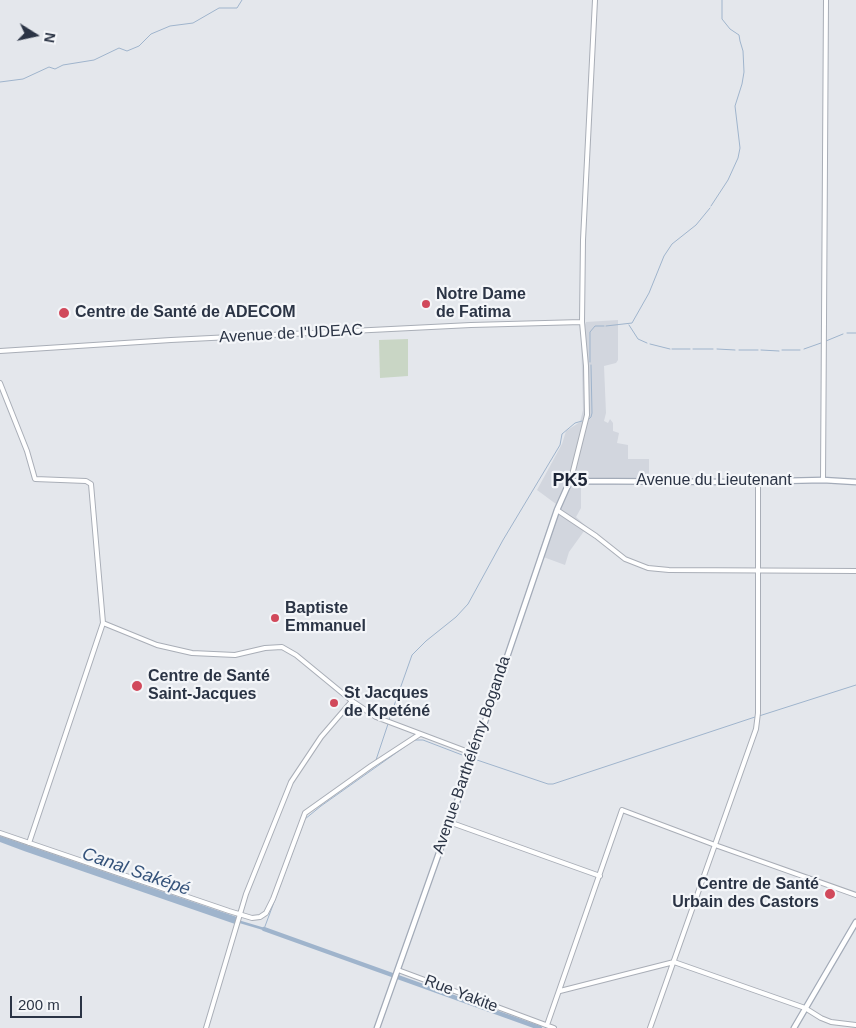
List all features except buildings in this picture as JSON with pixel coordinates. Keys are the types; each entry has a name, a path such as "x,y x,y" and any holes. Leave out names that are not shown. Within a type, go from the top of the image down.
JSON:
{"main road":[{"name":"Avenue du Lieutenant","path":"571,481 823,480 856,482"},
{"name":"Avenue Barthélémy Boganda","path":"377,1028 473,757 557,510 571,481"},
{"path":"794,1028 856,922"}],"street":[{"path":"571,481 587,415 586,366 582,322 583,215 595,0"},
{"path":"823,480 826,0"},
{"name":"Avenue de I'UDEAC","path":"0,351 180,339 471,325 582,322"},
{"path":"0,383 27,451 35,479 86,480 91,484 103,623 29,843"},
{"path":"650,1028 753,737 757,719 758,481"},
{"path":"557,510 596,536 625,559 638,565 669,570 856,572"},
{"path":"103,623 157,645 192,653 234,655 264,648 282,647 352,701 376,717 473,757"},
{"path":"206,1028 239,914 255,869 291,782 322,738 352,701"},
{"path":"0,833 239,914 252,918 260,917 266,913 305,813 420,734"},
{"path":"547,1026 622,810 856,895"},
{"path":"450,822 600,876"},
{"path":"560,991 674,962 805,1008 830,1022 856,1025"},
{"name":"Rue Yakite","path":"396,974 554,1028"}],"shaded area":[{"path":"618,320 618,360 616,363 604,366 606,413 604,421 608,423 610,419 613,423 613,431 619,433 617,443 628,445 628,459 649,459 649,484 581,485 581,508 576,517 587,527 569,552 565,565 538,555 556,504 537,490 562,444 566,431 580,422 583,410 581,335 586,322"}],"green space":[{"path":"408,339 408,376 380,378 379,340"}],"water":[{"path":"0,836 237,917 235,924 24,851 0,842"}],"waterway":[{"path":"0,82 23,79 49,67 55,69 63,65 94,60 119,48 127,51 139,46 151,34 170,26 193,23 219,8 237,8 242,0"},
{"path":"711,206 728,180 738,158 740,148 735,106 744,72 743,51 739,35 730,29 722,19 722,0"},
{"path":"606,326 632,323 649,293 664,256 672,244 696,225 710,208"},
{"path":"629,325 638,339 647,343"},
{"path":"590,362 590,332 595,326 604,326"},
{"path":"847,333 856,333"},
{"path":"826,341 843,334"},
{"path":"804,349 821,343"},
{"path":"650,344 670,349"},
{"path":"672,349 690,349"},
{"path":"693,349 713,349"},
{"path":"717,349 735,350"},
{"path":"739,350 758,350"},
{"path":"761,350 779,351"},
{"path":"782,350 800,350"},
{"path":"589,419 592,413 591,365"},
{"path":"389,720 412,655 456,617 468,604 503,540 560,445 562,434 575,423 582,421"},
{"path":"759,716 856,685"},
{"path":"474,759 548,784 553,784 755,717"},
{"path":"376,760 388,724"},
{"path":"415,740 423,740 470,758"},
{"path":"264,929 305,819 410,743"},
{"name":"Canal Saképé","path":"237,921 264,929"},
{"path":"264,929 540,1028"}],"place":[{"name":"Notre Dame de Fatima","path":"426,304"},
{"name":"Centre de Santé de ADECOM","path":"64,313"},
{"name":"Baptiste Emmanuel","path":"275,618"},
{"name":"Centre de Santé Saint-Jacques","path":"137,686"},
{"name":"St Jacques de Kpeténé","path":"334,703"},
{"name":"Centre de Santé Urbain des Castors","path":"830,894"}],"district":[{"name":"PK5","path":"570,481"}]}
